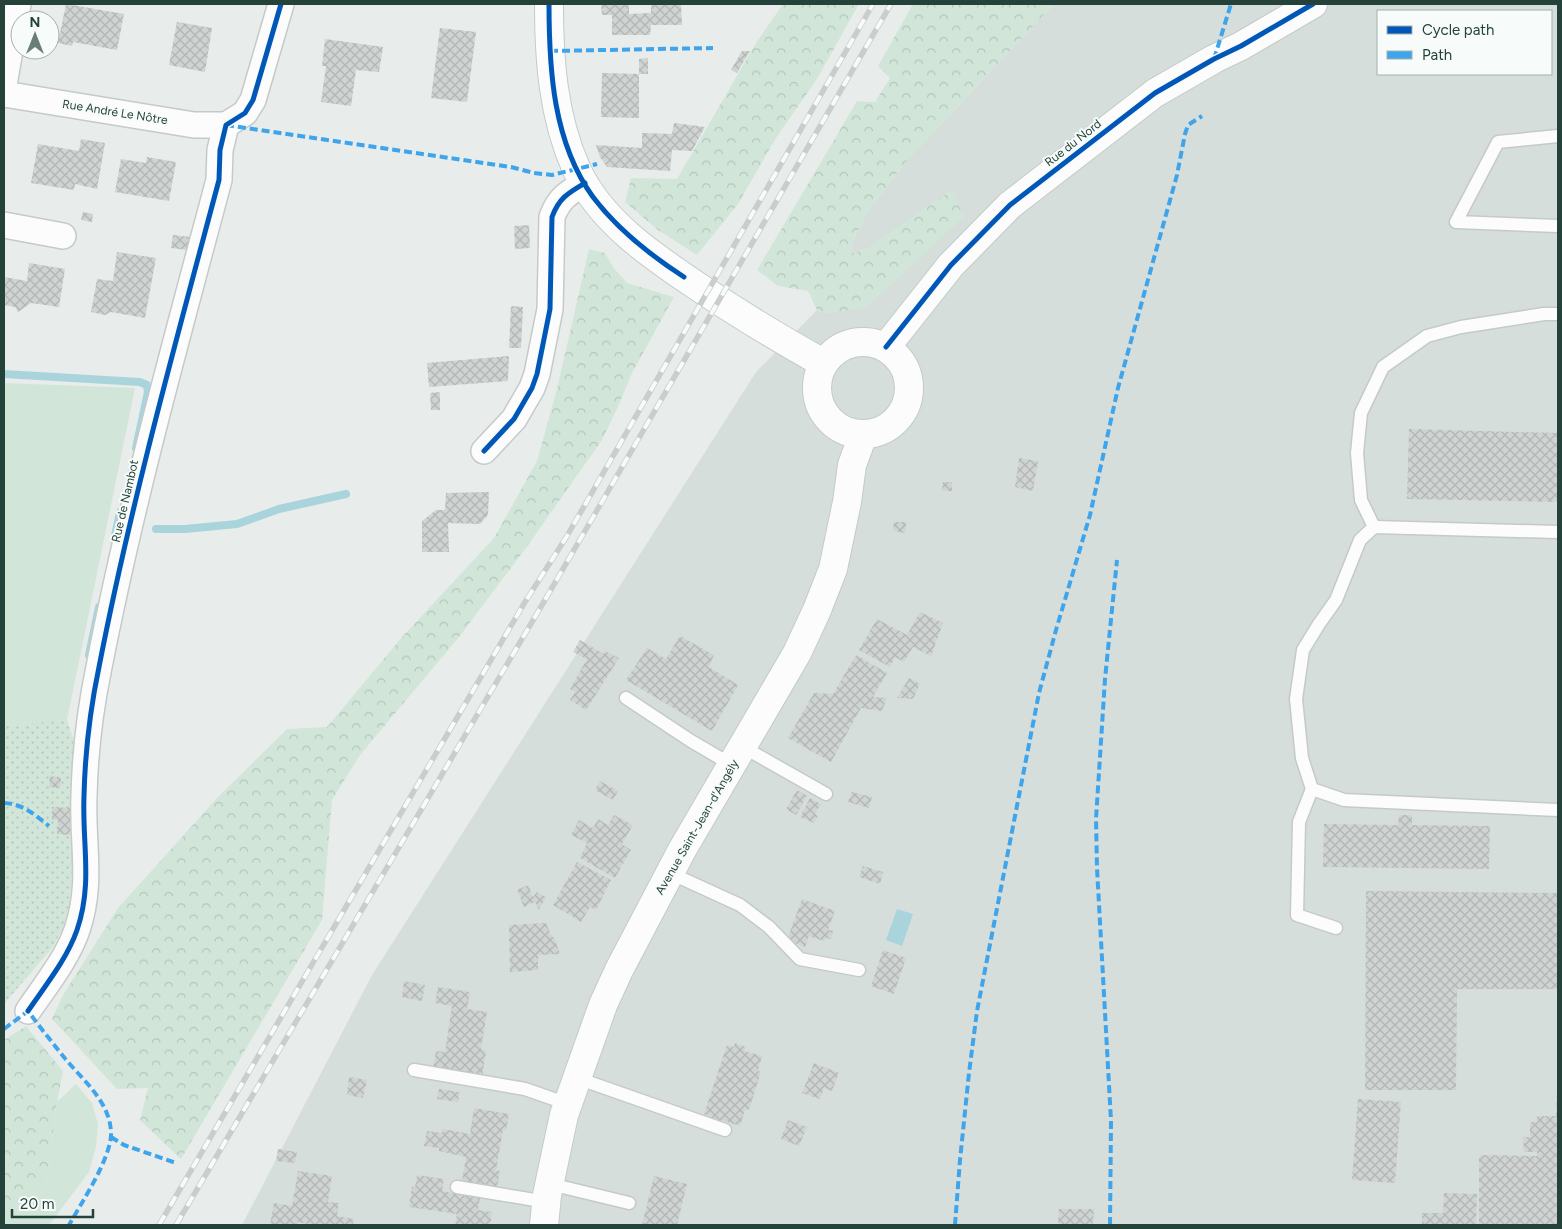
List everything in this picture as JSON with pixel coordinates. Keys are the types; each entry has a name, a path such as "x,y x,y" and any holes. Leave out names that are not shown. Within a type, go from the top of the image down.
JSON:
{"main road":[{"path":"549,4 550,51 554,92 563,134 576,169 593,197 625,232 655,258 757,326 823,363"},
{"name":"Rue du Nord","path":"886,347 951,265 1010,205 1155,93 1313,4"},
{"path":"869,342 886,347 899,358 908,374 910,392 905,408 895,422 880,432 863,435 844,431 828,419 818,402 816,382 823,363 835,350 851,343 869,342"},
{"name":"Avenue Saint-Jean-d'Angély","path":"547,1204 568,1104 592,1033 615,979 682,850 797,652 817,610 833,569 851,473 863,435"}],"street":[{"path":"4,85 18,4"},
{"path":"226,125 245,113 253,100 281,4"},
{"name":"Rue André Le Nôtre","path":"4,94 194,125 226,125"},
{"name":"Rue de Nambot","path":"28,1011 62,961 77,932 85,901 84,797 90,713 109,616 164,382 219,180 220,150 226,125"},
{"path":"484,450 514,419 532,388 550,309 552,217 557,204 569,193 585,183"},
{"path":"4,225 62,236"}],"lane":[{"path":"1558,136 1498,142 1456,222 1558,226"},
{"path":"1374,527 1362,500 1357,453 1362,413 1383,367 1427,336 1461,327 1544,314 1558,314"},
{"path":"1336,928 1297,915 1299,822 1312,789 1302,758 1296,699 1303,650 1336,600 1360,540 1374,527 1558,532"},
{"path":"626,698 691,741 738,756 826,794"},
{"path":"1312,789 1344,800 1558,810"},
{"path":"670,872 740,904 769,927 800,959 859,970"},
{"path":"414,1070 525,1088 568,1104"},
{"path":"577,1078 725,1130"},
{"path":"457,1187 547,1204 629,1203"}],"shaded area":[{"path":"1054,4 1558,4 1558,1225 242,1225 372,975 756,372 817,310 830,313 868,248 850,254 855,236 867,212 909,158"}],"green space":[{"path":"783,4 859,4 817,79 776,138 738,204 697,255 658,230 625,202 631,178 677,179 756,43"},
{"path":"913,4 1054,4 909,158 867,212 855,236 850,254 868,248 953,189 963,217 867,307 830,313 817,310 808,291 778,286 757,270 857,101 875,102 890,78 878,66"},
{"path":"589,249 605,253 613,267 627,283 674,297 632,373 602,440 526,548 459,637 360,755 332,800 322,920 181,1159 140,1120 148,1088 117,1089 52,1019 63,995 118,908 218,797 287,729 327,727 402,637 494,538 537,461 557,389"},
{"path":"4,383 135,388 67,720 9,726 4,726"},
{"path":"67,720 73,738 76,763 70,835 73,859 70,904 63,928 53,947 4,1004 4,726"},
{"path":"26,1026 63,1071 47,1180 4,1218 4,1040"},
{"path":"76,1084 92,1103 98,1124 96,1147 89,1172 49,1225 4,1225 4,1218 47,1180 57,1102"}],"water":[{"path":"897,909 913,914 902,946 886,940"}],"building":[{"path":"66,4 124,14 117,50 73,42 72,46 60,43 60,33"},
{"path":"601,4 629,4 629,14 651,13 651,5 681,4 682,25 651,25 650,35 612,35 612,15 602,15"},
{"path":"177,22 212,28 205,72 169,65"},
{"path":"440,28 476,32 467,102 431,98"},
{"path":"325,39 383,47 379,72 356,70 351,106 321,102 326,66 322,66"},
{"path":"742,51 750,51 737,73 731,70"},
{"path":"648,58 648,74 639,74 639,59"},
{"path":"602,73 639,74 639,118 601,117"},
{"path":"674,123 705,127 692,151 672,150 670,171 607,167 600,157 596,145 642,148 642,133 672,134"},
{"path":"81,139 105,143 97,189 75,184 74,190 31,183 38,144 79,151"},
{"path":"147,157 176,162 169,201 115,192 121,159 146,163"},
{"path":"83,212 93,214 92,222 81,220"},
{"path":"529,225 530,248 515,249 514,226"},
{"path":"173,235 191,237 187,250 171,248"},
{"path":"117,252 156,258 145,318 111,312 105,315 91,312 97,279 113,281"},
{"path":"29,263 65,269 59,307 31,303 18,312 15,307 4,305 4,277 27,281"},
{"path":"511,306 523,307 521,348 509,348"},
{"path":"509,356 508,381 429,387 427,363"},
{"path":"440,392 440,410 431,410 430,393"},
{"path":"1409,429 1558,433 1558,502 1407,499"},
{"path":"1019,458 1038,461 1033,491 1015,487"},
{"path":"943,482 952,482 952,491 942,491"},
{"path":"489,492 488,515 480,524 448,523 449,552 422,552 422,521 436,510 445,510 446,493"},
{"path":"894,522 906,522 905,533 893,531"},
{"path":"920,612 943,623 931,656 913,647 904,662 895,657 890,667 859,650 877,619 907,635"},
{"path":"680,636 714,655 709,667 738,685 712,731 626,680 647,648 666,659"},
{"path":"580,640 604,654 605,651 619,658 586,710 570,700 575,692 570,689 587,659 573,652"},
{"path":"856,655 887,673 873,697 887,698 882,711 861,708 831,762 788,738 814,693 833,694"},
{"path":"909,678 920,684 913,699 897,698"},
{"path":"50,776 61,778 60,788 49,787"},
{"path":"600,781 618,791 613,800 595,790"},
{"path":"797,790 807,796 796,815 786,809"},
{"path":"852,792 872,797 869,808 848,802"},
{"path":"810,798 821,804 815,814 818,816 814,823 800,817"},
{"path":"52,807 72,808 70,835 57,834 58,820 52,820"},
{"path":"614,815 633,825 622,844 631,850 615,878 580,858 587,843 571,835 579,820 593,828 598,819 608,825"},
{"path":"1399,815 1412,815 1412,825 1490,826 1489,869 1323,867 1324,824 1398,825"},
{"path":"577,862 611,880 596,910 590,907 581,922 553,905"},
{"path":"863,866 883,872 880,884 859,877"},
{"path":"528,885 533,897 537,892 546,897 539,910 535,902 524,907 517,890"},
{"path":"1366,891 1558,893 1558,989 1457,989 1456,1090 1365,1090"},
{"path":"802,899 835,911 828,930 833,931 831,939 826,938 824,941 809,936 805,947 787,940"},
{"path":"546,923 552,937 554,937 560,954 538,955 538,970 510,972 509,925"},
{"path":"883,950 906,958 894,994 871,986"},
{"path":"404,981 425,985 422,1001 402,997"},
{"path":"438,987 470,992 467,1009 487,1012 481,1049 486,1051 482,1077 433,1069 436,1051 445,1052 452,1006 435,1003"},
{"path":"735,1043 746,1047 744,1051 762,1056 758,1071 761,1072 749,1110 745,1110 740,1126 721,1120 720,1124 709,1120 710,1116 704,1114 727,1045 734,1047"},
{"path":"814,1063 839,1073 832,1091 824,1088 820,1099 802,1093"},
{"path":"349,1077 367,1080 363,1098 347,1095"},
{"path":"439,1089 460,1092 458,1102 437,1099"},
{"path":"1557,1092 1558,1225 1479,1225 1479,1158 1481,1155 1537,1156 1537,1152 1524,1152 1523,1137 1530,1137 1530,1122 1537,1122 1537,1116 1556,1116"},
{"path":"1358,1099 1401,1102 1395,1183 1352,1180"},
{"path":"474,1108 509,1114 506,1130 503,1130 496,1170 500,1171 497,1188 462,1181 466,1157 439,1151 439,1148 424,1146 427,1131 442,1133 443,1129 470,1134"},
{"path":"788,1120 807,1127 799,1146 781,1139"},
{"path":"278,1149 297,1152 295,1163 276,1161"},
{"path":"298,1171 332,1176 328,1202 339,1203 337,1216 354,1219 353,1225 313,1225 297,1222 296,1225 270,1225 274,1203 292,1206"},
{"path":"417,1175 444,1179 442,1191 480,1198 478,1210 492,1212 490,1225 455,1225 457,1214 409,1207 412,1187 415,1187"},
{"path":"654,1176 687,1184 677,1225 642,1225"},
{"path":"1444,1193 1477,1194 1476,1225 1422,1225 1422,1213 1443,1213"},
{"path":"1059,1209 1094,1209 1093,1225 1058,1225"}],"waterway":[{"path":"4,374 140,382 147,385 148,392 136,448"},
{"path":"156,529 185,529 237,524 279,509 346,494"},
{"path":"114,540 120,512"},
{"path":"89,655 99,607"}],"railway":[{"path":"159,1225 525,602 567,536 873,4"},
{"path":"176,1225 542,605 891,4"}],"marked path":[{"path":"1214,59 1231,4"},
{"path":"550,51 713,48"},
{"path":"955,1225 960,1160 977,1011 1039,693 1090,515 1118,388 1177,175 1185,134 1188,125 1202,116"},
{"path":"226,125 511,167 552,175 597,164"},
{"path":"1110,1225 1111,1121 1096,819 1105,679 1117,560"},
{"path":"4,803 23,808 49,826"},
{"path":"4,1029 28,1011 94,1092 107,1113 111,1136 109,1146 94,1181 69,1225"},
{"path":"111,1137 124,1145 176,1163"}],"cycle path":[{"path":"28,1011 68,951 82,913 86,880 84,814 87,748 93,699 125,544 219,180 220,150 226,125 245,113 253,100 281,4"},
{"path":"549,4 550,54 556,104 569,153 580,176 593,197 624,231 647,251 684,277"},
{"path":"886,347 951,265 1010,205 1155,93 1313,4"},
{"path":"484,451 514,419 532,388 537,374 550,309 552,217 558,205 565,197 585,183"}]}
